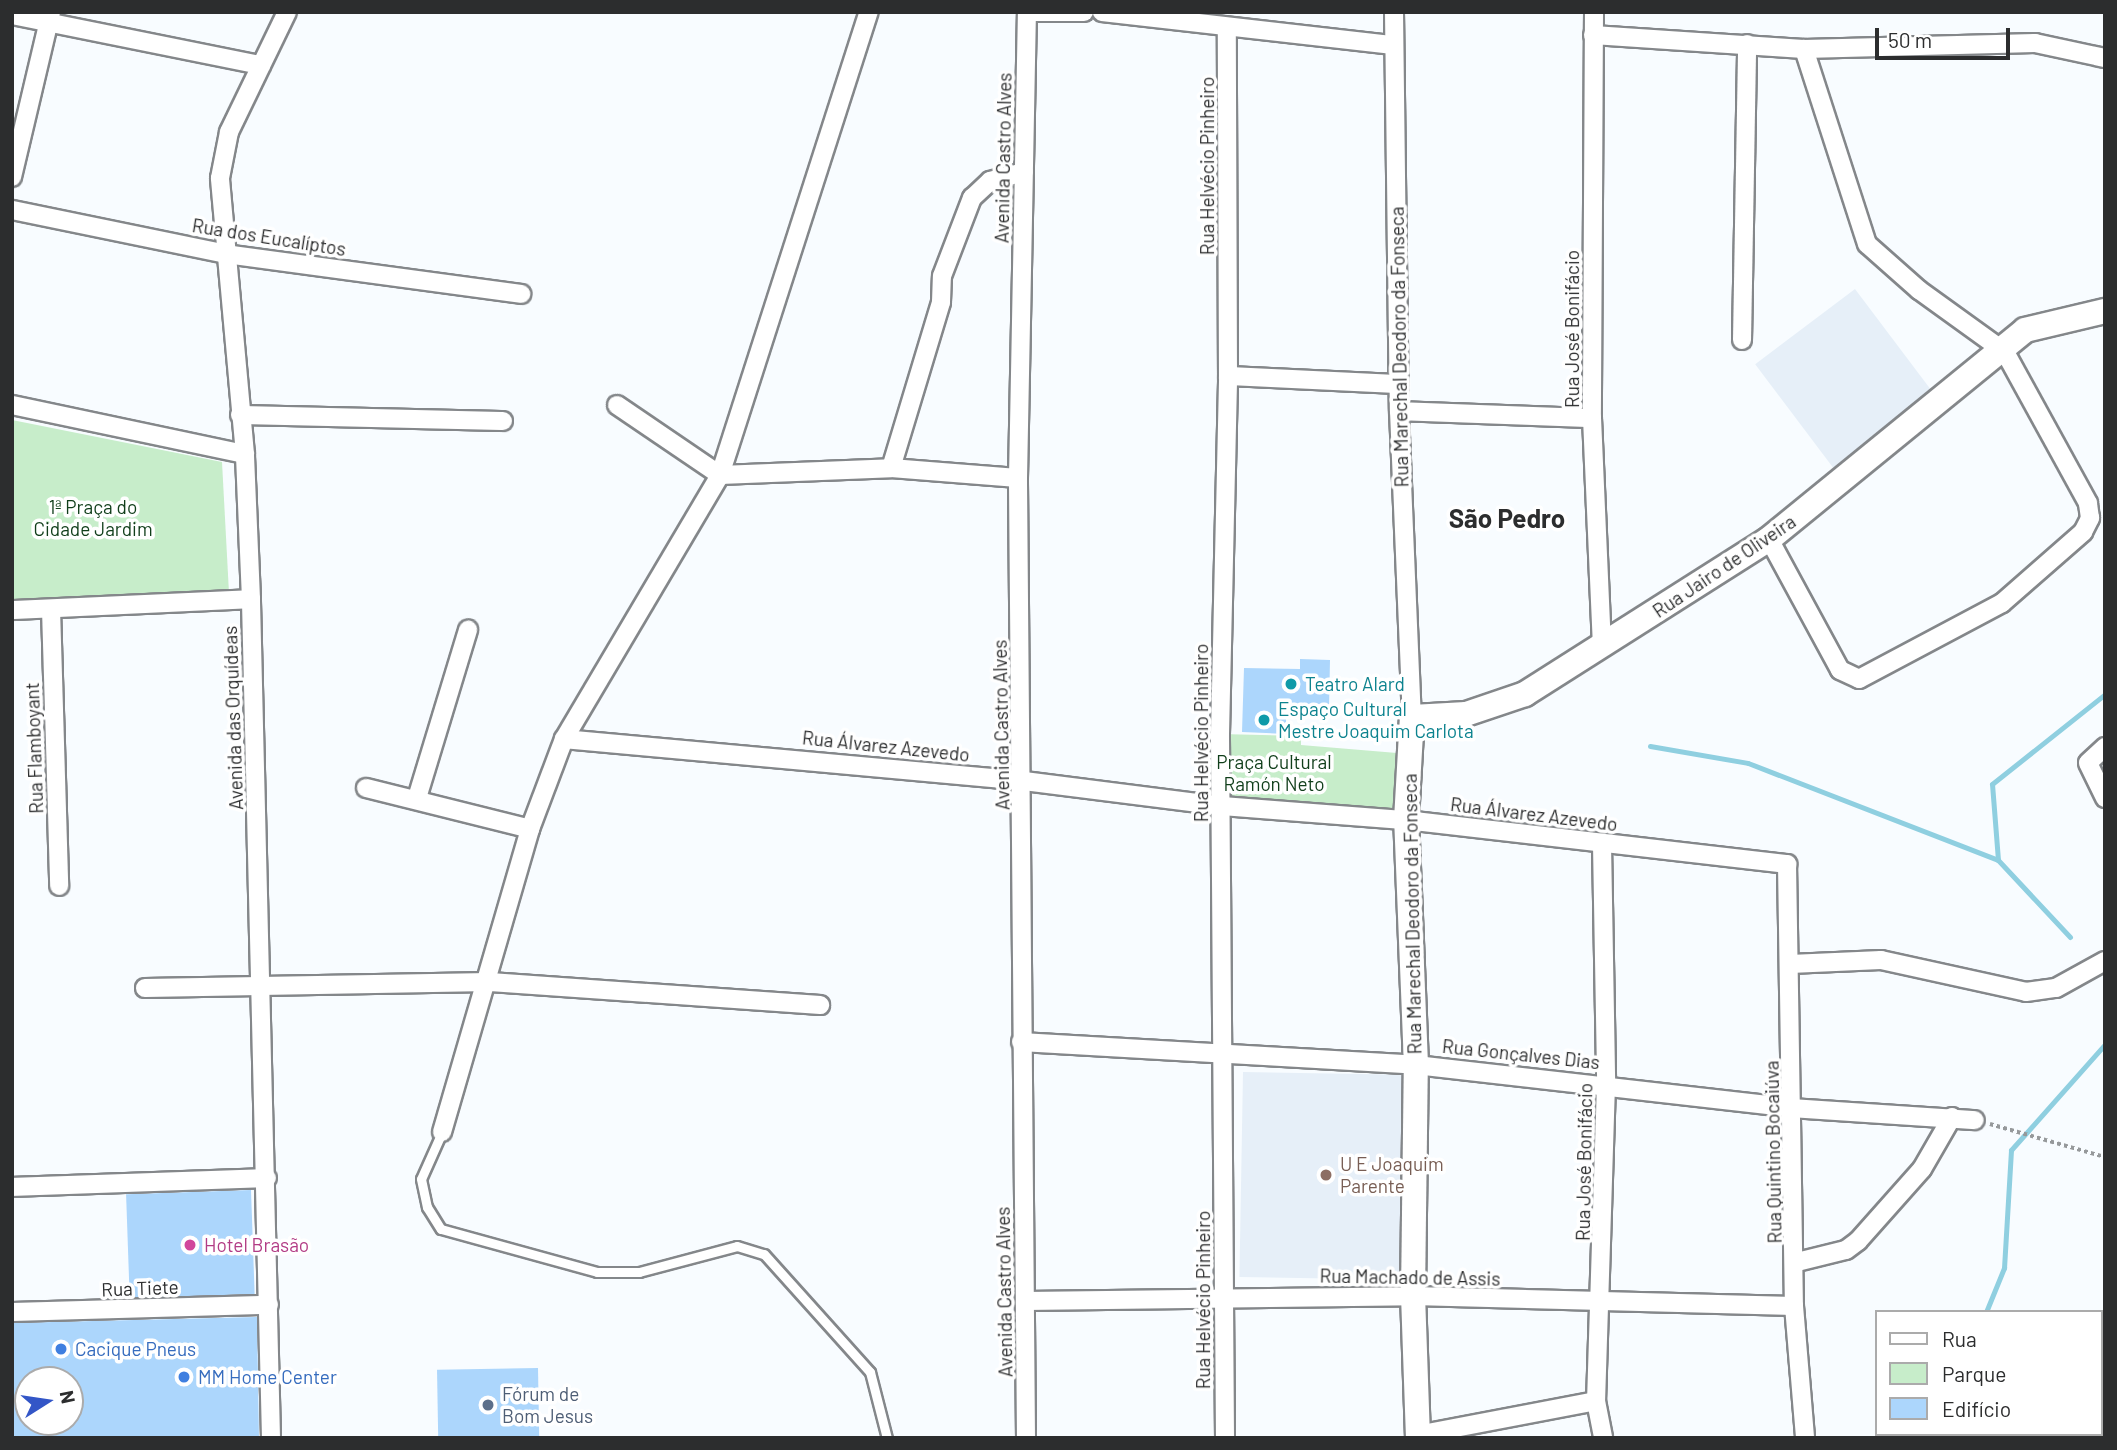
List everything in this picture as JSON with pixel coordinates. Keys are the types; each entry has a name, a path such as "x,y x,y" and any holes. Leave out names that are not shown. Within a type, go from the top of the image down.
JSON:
{"street":[{"name":"Avenida das Orquídeas","path":"271,1438 267,1178 251,600 245,454 220,159 287,12"},
{"path":"442,1132 490,982 530,829 564,739 720,475 869,12"},
{"path":"1028,12 1084,12"},
{"name":"Avenida Castro Alves","path":"1026,1438 1021,1041 1024,780 1018,478 1028,12"},
{"path":"1102,12 1227,29 1393,45"},
{"name":"Rua Marechal Deodoro da Fonseca","path":"1394,12 1398,384 1412,717 1406,820 1416,1065 1413,1296 1418,1436"},
{"name":"Rua José Bonifácio","path":"1594,12 1592,418 1602,645"},
{"path":"12,15 50,18 261,65"},
{"path":"12,177 50,18"},
{"name":"Rua Helvécio Pinheiro","path":"1225,1438 1221,1055 1228,376 1227,29"},
{"path":"1593,35 1804,48 2035,43 2105,58"},
{"path":"1742,340 1747,44"},
{"path":"1769,540 1840,670 1859,679 2002,603 2083,532 2090,518 2088,503 2004,352 1919,290 1867,244 1804,48"},
{"path":"891,468 941,302 942,276 972,198 990,181 1024,172"},
{"name":"Rua dos Eucalíptos","path":"12,210 226,254 521,294"},
{"name":"Rua Jairo de Oliveira","path":"1412,717 1466,714 1525,694 1769,540 2004,352 2011,340 2042,323 2105,311"},
{"path":"1228,376 1398,384"},
{"path":"12,405 245,454"},
{"path":"617,405 720,475 891,468 1018,478"},
{"path":"1399,411 1592,418"},
{"path":"240,415 503,421"},
{"path":"12,610 251,600"},
{"name":"Rua Flamboyant","path":"51,609 59,886"},
{"path":"417,798 468,630"},
{"name":"Rua Álvarez Azevedo","path":"564,739 1024,780 1222,806 1406,820 1787,864"},
{"path":"2105,747 2088,763 2105,798"},
{"path":"366,788 417,798 530,829"},
{"name":"Rua José Bonifácio","path":"1602,844 1606,1084 1603,1303 1596,1401 1603,1438"},
{"name":"Rua Quintino Bocaiúva","path":"1787,864 1797,1262 1794,1306 1805,1438"},
{"path":"1790,964 1881,960 2011,991 2056,988 2105,961"},
{"path":"145,988 262,983 490,982 820,1005"},
{"name":"Rua Gonçalves Dias","path":"1021,1041 1416,1065 1606,1084 1792,1108 1975,1120"},
{"path":"1797,1262 1858,1241 1922,1169 1952,1117"},
{"path":"12,1187 267,1178"},
{"name":"Rua Machado de Assis","path":"1025,1301 1413,1296 1794,1306"},
{"name":"Rua Tiete","path":"12,1312 269,1305"},
{"path":"1418,1436 1596,1401"}],"lane":[{"path":"442,1132 421,1179 427,1207 441,1228 451,1233 597,1272 639,1272 737,1246 764,1254 870,1372 887,1438"}],"path":[{"path":"1975,1120 2105,1157"}],"shaded area":[{"path":"1855,289 1935,395 1835,470 1755,364"},
{"name":"U E Joaquim Parente","path":"1243,1072 1404,1075 1400,1280 1239,1277"}],"green space":[{"name":"1ª Praça do Cidade Jardim","path":"12,420 222,462 229,593 12,600"},
{"name":"Praça Cultural Ramón Neto","path":"1220,734 1301,736 1301,745 1409,754 1406,820 1222,806"}],"building":[{"path":"1300,659 1330,660 1329,710 1286,709 1286,734 1242,732 1244,668 1300,669"},
{"name":"Hotel Brasão","path":"251,1190 255,1294 130,1298 126,1194"},
{"name":"MM Home Center","path":"257,1317 259,1438 14,1438 12,1323"},
{"name":"Fórum de Bom Jesus","path":"538,1368 539,1438 438,1438 437,1370"}],"waterway":[{"path":"2070,937 1998,860 1992,784 2105,694"},
{"path":"1650,746 1748,763 1998,860"},
{"path":"1987,1310 2004,1268 2011,1150 2105,1044"}],"place":[{"name":"Teatro Alard","path":"1291,684"},
{"name":"Espaço Cultural Mestre Joaquim Carlota","path":"1264,720"},
{"name":"U E Joaquim Parente","path":"1326,1175"},
{"name":"Hotel Brasão","path":"190,1245"},
{"name":"Cacique Pneus","path":"61,1349"},
{"name":"MM Home Center","path":"184,1377"},
{"name":"Fórum de Bom Jesus","path":"488,1405"}],"district":[{"name":"São Pedro","path":"1507,518"}]}
